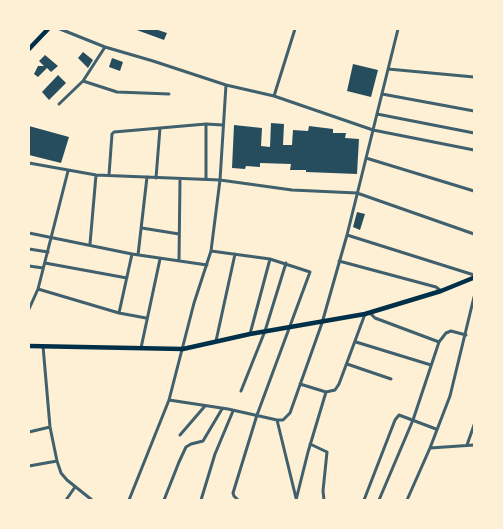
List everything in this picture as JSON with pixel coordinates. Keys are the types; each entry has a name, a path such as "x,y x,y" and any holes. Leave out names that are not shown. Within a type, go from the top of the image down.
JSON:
{"main road":[{"path":"29,49 48,29"},
{"path":"29,346 183,349 265,331 322,323 367,314 441,292 474,277"}],"street":[{"path":"60,29 105,47 226,86 274,96 373,130 474,150"},
{"path":"274,96 295,29"},
{"path":"168,400 222,408 277,420 283,420 290,413 322,323 347,236 398,29"},
{"path":"59,104 83,80 105,47"},
{"path":"388,69 474,77"},
{"path":"83,80 117,92 169,94"},
{"path":"130,500 168,400 183,349 194,303 211,251 220,180 226,86"},
{"path":"382,94 474,111"},
{"path":"377,114 474,133"},
{"path":"109,175 112,134 114,132 206,124 223,125"},
{"path":"206,124 206,179"},
{"path":"156,178 160,128"},
{"path":"366,158 474,191"},
{"path":"29,163 96,175 206,179 292,190 358,193 474,234"},
{"path":"29,309 38,288 68,171"},
{"path":"90,244 96,175"},
{"path":"138,255 147,177"},
{"path":"179,260 180,179"},
{"path":"142,228 179,234"},
{"path":"29,233 90,244 132,254 207,265"},
{"path":"347,236 474,277"},
{"path":"29,249 48,252"},
{"path":"211,251 270,259 310,272 258,415 234,493 234,496 238,500"},
{"path":"119,313 132,254"},
{"path":"216,341 235,254"},
{"path":"141,348 146,318 160,259"},
{"path":"250,334 270,259"},
{"path":"339,261 436,287 441,292"},
{"path":"45,263 127,278"},
{"path":"242,391 265,331 286,263"},
{"path":"29,266 43,268"},
{"path":"38,288 119,313 146,318"},
{"path":"407,500 430,448 436,429 450,396 474,297"},
{"path":"300,384 326,392 335,390 367,314 439,342"},
{"path":"379,500 413,420 439,342 446,333 451,331 466,335"},
{"path":"356,342 431,365"},
{"path":"43,346 50,427 57,461 61,473 75,487 92,500"},
{"path":"347,364 391,379"},
{"path":"296,500 310,444 326,392"},
{"path":"180,435 205,406"},
{"path":"164,500 186,447 203,441 222,408"},
{"path":"201,500 215,454 233,411"},
{"path":"364,500 395,420 399,414 436,429"},
{"path":"277,420 296,500"},
{"path":"467,445 474,425"},
{"path":"29,432 50,427"},
{"path":"310,444 327,452 323,491 324,500"},
{"path":"430,448 474,445"},
{"path":"29,466 57,461"},
{"path":"66,500 75,487"}],"building":[{"path":"134,29 155,29 167,33 164,40"},
{"path":"83,52 93,60 88,68 78,58"},
{"path":"45,55 58,66 51,72 47,68 38,77 34,74 38,66 44,66 39,61"},
{"path":"112,58 123,62 120,71 109,67"},
{"path":"353,64 378,70 371,97 347,91"},
{"path":"58,75 66,83 49,100 42,92"},
{"path":"271,123 284,124 283,145 292,145 293,130 308,131 309,126 333,129 333,133 346,133 345,138 359,139 357,174 290,170 291,164 260,163 260,167 246,166 245,169 232,168 234,125 262,128 261,146 270,147"},
{"path":"29,126 69,137 61,163 29,155"},
{"path":"357,212 365,214 360,230 353,227"}]}
